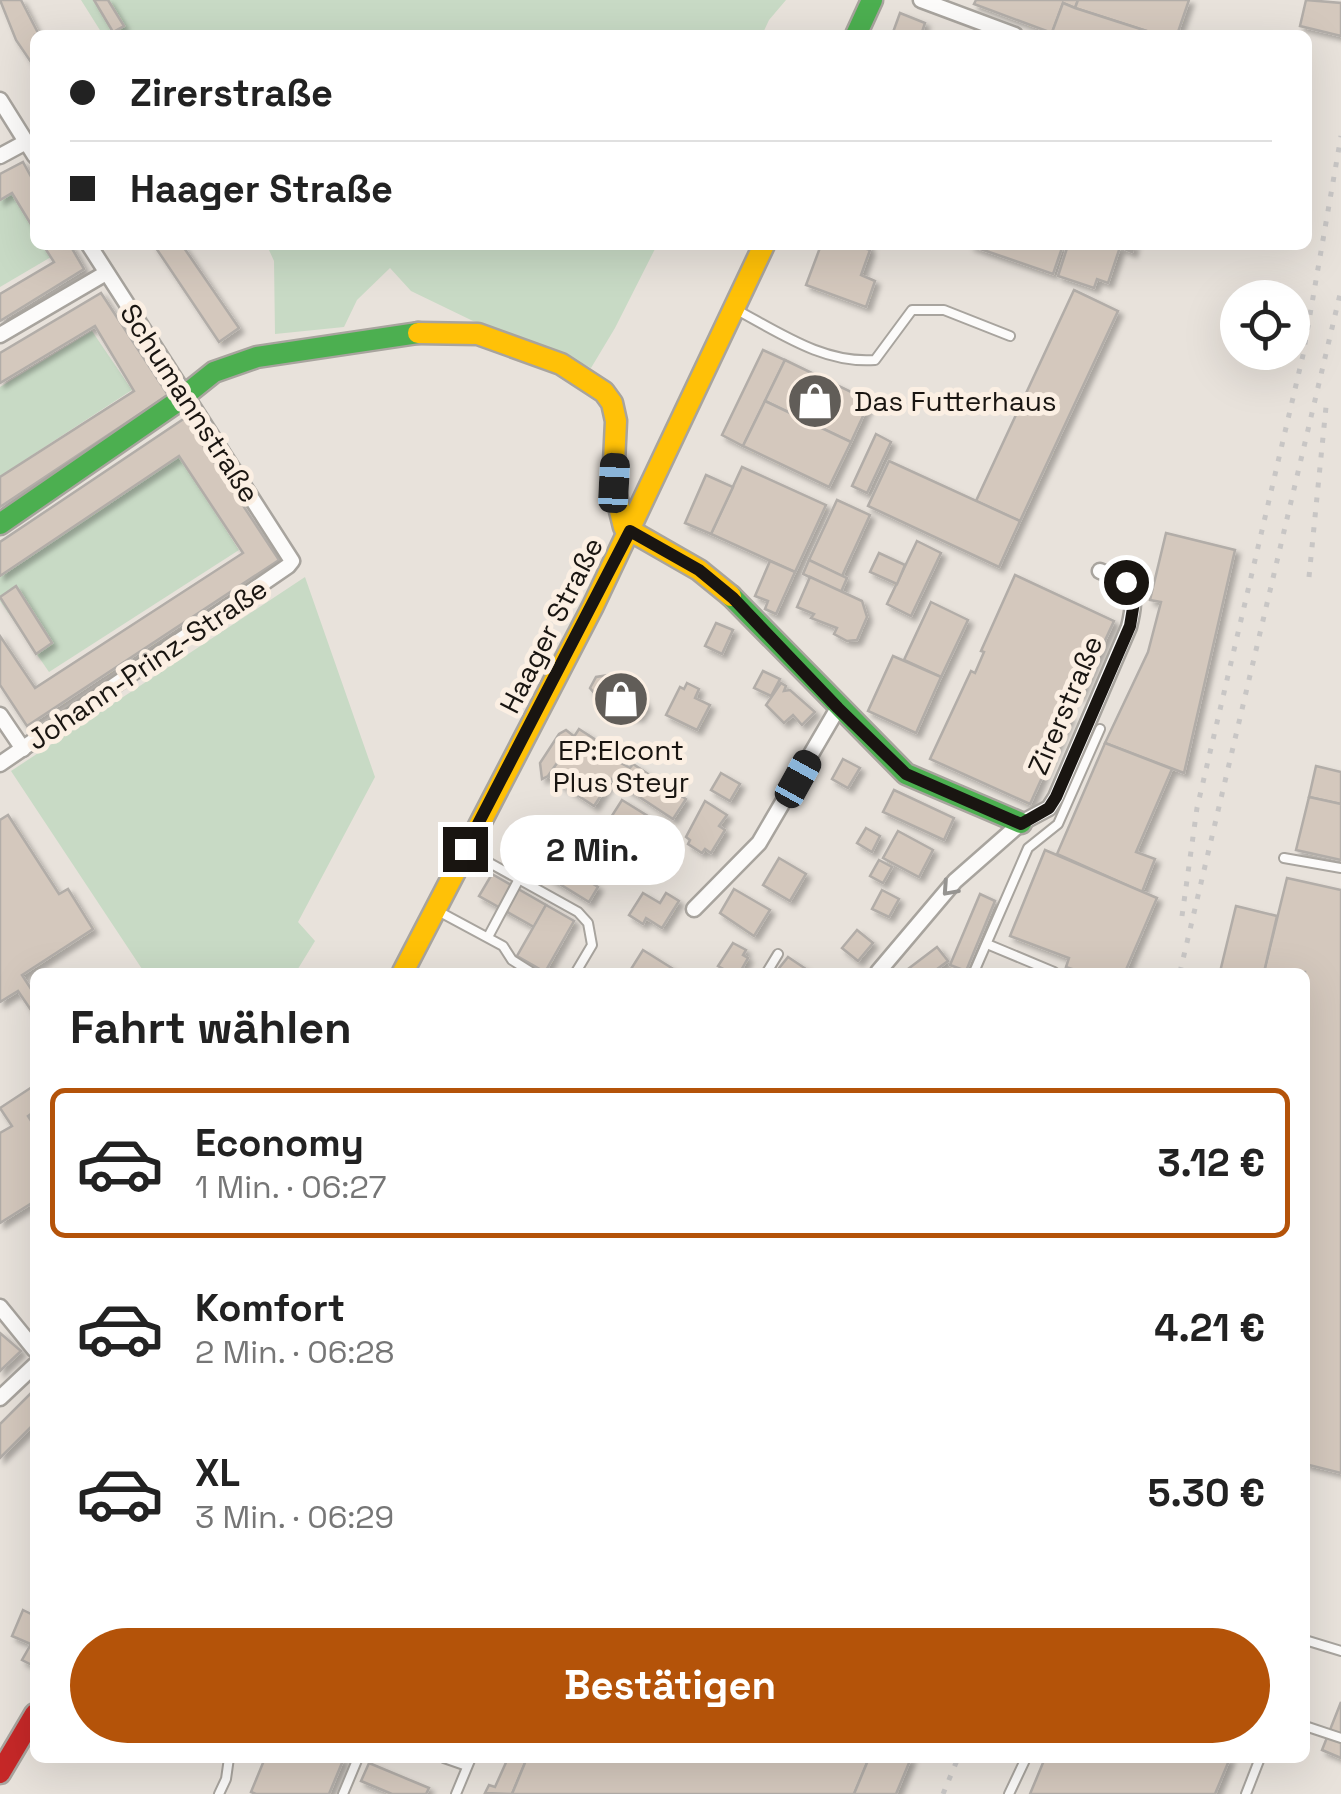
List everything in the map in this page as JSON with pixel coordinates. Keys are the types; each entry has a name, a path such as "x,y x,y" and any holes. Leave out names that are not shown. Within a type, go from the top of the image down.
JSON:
{"street":[{"path":"858,30 872,0"},
{"path":"921,0 1002,30"},
{"path":"0,100 30,148"},
{"path":"0,156 26,142"},
{"name":"Schumannstraße","path":"92,250 292,561"},
{"name":"Haager Straße","path":"405,968 630,531 762,250"},
{"path":"0,335 106,273"},
{"path":"0,524 214,372 257,357 418,332 478,334 561,364 604,392 612,402 616,421 616,504 619,519 630,531 699,570 733,598 906,774 1021,824 955,880 881,968"},
{"name":"Johann-Prinz-Straße","path":"0,764 292,561"},
{"name":"Zirerstraße","path":"1021,824 1049,808 1056,797 1130,626 1134,602 1128,585 1100,570"},
{"path":"694,909 759,843 838,708"},
{"path":"0,715 24,749"},
{"path":"0,1308 30,1344"},
{"path":"0,1398 30,1370"},
{"path":"0,1773 30,1722"}],"lane":[{"path":"736,309 808,348 848,362 875,360 912,310 944,310 1010,336"},
{"path":"976,968 1028,848 1058,824 1100,729"},
{"path":"465,849 578,912 588,922 592,944 578,968"},
{"path":"1284,858 1341,868"},
{"path":"488,937 519,879"},
{"path":"434,909 503,946 512,960 524,968"},
{"path":"987,944 1044,968"},
{"path":"769,968 778,954"},
{"path":"1310,1642 1341,1651"},
{"path":"1310,1728 1341,1738"},
{"path":"219,1794 228,1763"},
{"path":"343,1794 356,1763"},
{"path":"456,1794 469,1763"},
{"path":"1010,1794 1024,1763"},
{"path":"1246,1794 1258,1763"}],"green space":[{"path":"81,0 786,0 764,30 100,30"},
{"path":"12,193 30,223 30,250 46,250 51,257 0,287 0,200"},
{"path":"269,250 654,250 591,368 550,348 473,321 411,291 390,268 357,300 344,327 275,334 274,261"},
{"path":"92,331 132,390 0,476 0,387"},
{"path":"179,456 239,550 49,672 0,601 0,576"},
{"path":"305,577 375,777 298,922 315,941 298,968 141,968 11,771"}],"building":[{"path":"0,0 21,0 36,30 30,30 30,61 16,40"},
{"path":"94,0 108,0 124,26 112,30"},
{"path":"976,0 1078,0 1075,8 1063,3 1053,30 974,4"},
{"path":"1078,0 1189,0 1179,30 1143,30 1075,8"},
{"path":"1306,0 1341,3 1341,36 1300,26"},
{"path":"1063,3 1143,30 1053,30"},
{"path":"900,13 925,23 923,30 894,30"},
{"path":"23,162 30,175 30,223 12,193 0,200 0,174"},
{"path":"46,250 73,250 84,269 0,321 0,294 54,262"},
{"path":"157,250 185,250 239,328 219,342"},
{"path":"819,250 870,250 861,275 875,281 866,307 806,285"},
{"path":"983,250 1061,250 1053,274"},
{"path":"1066,250 1119,250 1108,283 1097,279 1094,288 1058,276"},
{"path":"1074,290 1118,311 1020,521 976,501"},
{"path":"101,293 168,395 0,507 0,477 134,391 95,326 0,383 0,353"},
{"path":"763,350 785,360 743,446 722,435"},
{"path":"785,360 870,401 851,442 765,401"},
{"path":"765,401 851,442 829,487 743,446"},
{"path":"185,418 279,560 27,726 0,685 0,636 35,688 243,553 179,456 0,576 0,542"},
{"path":"876,434 891,442 867,493 852,486"},
{"path":"889,461 1020,521 999,567 868,506"},
{"path":"742,467 826,505 795,572 711,534"},
{"path":"706,475 733,487 711,534 685,523"},
{"path":"837,500 870,515 842,576 809,560"},
{"path":"1166,533 1235,550 1184,773 1105,743 1148,652 1161,602 1150,600"},
{"path":"917,541 941,553 911,616 887,604"},
{"path":"879,553 905,565 897,584 870,572"},
{"path":"809,560 847,578 841,592 803,574"},
{"path":"770,561 795,572 776,614 765,609 768,601 755,596"},
{"path":"1015,575 1114,621 1079,696 1075,694 1065,714 1070,716 1030,804 930,759 971,671 975,673"},
{"path":"810,577 862,601 867,617 857,640 847,641 834,634 837,628 811,618 814,614 797,607"},
{"path":"16,586 52,643 36,654 0,597"},
{"path":"931,602 968,620 941,677 904,660"},
{"path":"716,623 733,630 722,654 705,646"},
{"path":"893,656 941,677 916,733 868,711"},
{"path":"763,671 780,679 771,696 754,688"},
{"path":"609,675 613,685 628,696 641,696 646,706 639,717 629,716 599,699 590,688 596,677"},
{"path":"687,683 699,689 695,698 710,705 697,730 666,715 680,687 684,689"},
{"path":"781,683 786,686 784,691 790,690 815,712 802,725 793,715 784,723 766,705"},
{"path":"579,729 624,758 621,763 630,768 633,764 686,799 673,819 612,779 594,806 548,776"},
{"path":"566,730 575,737 542,779 540,763 559,734"},
{"path":"1105,743 1172,769 1136,852 1155,859 1142,892 1057,854"},
{"path":"843,759 860,768 848,788 832,779"},
{"path":"1316,766 1341,772 1341,804 1309,797"},
{"path":"721,773 740,784 730,801 711,790"},
{"path":"894,790 954,818 944,840 883,812"},
{"path":"1309,797 1341,804 1341,860 1296,850"},
{"path":"622,800 651,818 635,843 606,825"},
{"path":"705,801 727,815 719,826 725,830 711,853 705,849 702,853 688,844 690,840 686,837"},
{"path":"8,815 59,894 68,889 93,929 22,975 30,987 30,1009 18,991 0,1002 0,820"},
{"path":"650,820 671,833 661,851 639,837"},
{"path":"866,828 880,836 872,852 857,843"},
{"path":"898,831 933,850 919,877 883,858"},
{"path":"538,850 598,887 589,902 529,865"},
{"path":"1045,850 1157,898 1127,968 1069,968 1069,958 1010,936"},
{"path":"779,858 806,874 790,901 763,885"},
{"path":"879,860 892,867 883,883 870,876"},
{"path":"492,874 546,905 534,927 479,896"},
{"path":"1287,878 1341,890 1341,1473 1310,1465 1310,968 1265,968"},
{"path":"734,889 770,910 754,936 720,913"},
{"path":"882,890 899,899 889,917 872,909"},
{"path":"643,893 660,903 666,893 679,901 662,928 646,918 643,924 629,915"},
{"path":"980,894 995,901 967,968 950,965"},
{"path":"546,905 574,921 547,968 538,968 517,956"},
{"path":"1236,906 1277,916 1265,968 1221,968"},
{"path":"857,930 873,943 858,961 842,948"},
{"path":"733,943 746,950 743,955 748,958 742,968 718,966"},
{"path":"937,947 948,961 938,968 909,968"},
{"path":"643,950 672,968 632,968"},
{"path":"788,957 804,968 779,968"},
{"path":"30,1088 30,1204 0,1223 0,1133 12,1126 0,1108"},
{"path":"0,1333 21,1351 0,1371"},
{"path":"30,1394 30,1428 0,1458 0,1424"},
{"path":"23,1610 30,1614 30,1644 12,1636"},
{"path":"30,1646 30,1664 22,1660"},
{"path":"1341,1702 1341,1758 1322,1750"},
{"path":"263,1763 342,1763 329,1794 251,1792"},
{"path":"369,1763 429,1788 426,1794 392,1794 361,1781"},
{"path":"506,1763 525,1763 512,1794 485,1793 489,1785 495,1787"},
{"path":"525,1763 867,1763 854,1794 512,1794"},
{"path":"867,1763 909,1763 896,1794 854,1794"},
{"path":"1043,1763 1228,1763 1215,1794 1030,1794"}],"railway":[{"path":"1182,916 1197,808 1303,355 1341,136"},
{"path":"1181,968 1341,290"},
{"path":"1309,577 1326,407"},
{"path":"943,1794 956,1763"}],"traffic: fast":[{"path":"858,30 872,0"},
{"path":"0,524 214,372 257,357 418,333"},
{"path":"731,596 906,774 1021,823"}],"traffic: slow":[{"path":"405,968 593,606 762,250"},
{"path":"418,333 478,334 561,364 604,392 612,403 616,421 613,483 624,527 699,570 731,596"}],"traffic: jam":[{"path":"0,1773 30,1722"}],"place":[{"name":"Das Futterhaus","path":"815,401"},
{"name":"EP:Elcont Plus Steyr","path":"621,699"}],"route":[{"path":"465,849 630,531 699,570 733,598 906,774 1021,824 1049,808 1056,797 1130,626 1134,602 1126,582"}]}
